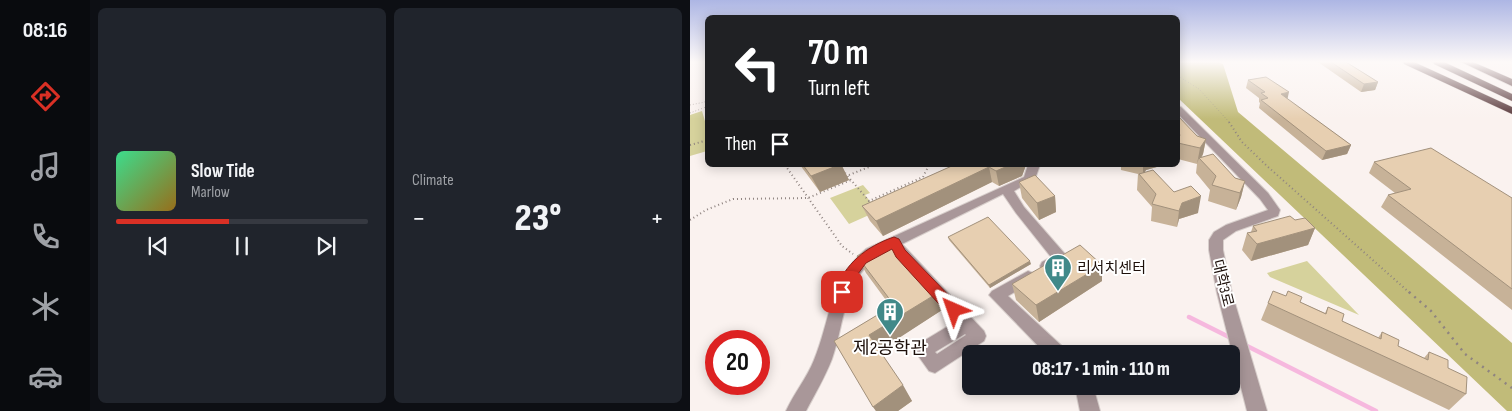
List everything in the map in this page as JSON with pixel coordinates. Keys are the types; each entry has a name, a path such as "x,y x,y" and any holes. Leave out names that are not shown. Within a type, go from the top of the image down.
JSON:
{"highway":[{"path":"1448,81 1512,111"},
{"path":"1467,81 1512,102"},
{"path":"1477,81 1512,98"},
{"path":"1494,81 1512,90"}],"street":[{"name":"대학3로","path":"1180,111 1264,196 1274,210 1273,213 1267,216 1227,230 1215,240 1215,249 1225,294 1257,411"},
{"path":"1180,128 1194,125"},
{"path":"796,411 823,360 846,281 861,260 894,242 1029,179 1033,167"},
{"path":"1006,189 1020,210 1060,258 997,295 1049,345"},
{"path":"894,242 901,254 967,324"},
{"path":"1086,395 1090,411"}],"path":[{"path":"1186,81 1211,100 1242,142 1267,166 1356,247 1431,311 1465,354 1512,388"},
{"path":"690,106 705,101"},
{"path":"690,113 705,109"},
{"path":"690,145 705,141"},
{"path":"786,167 842,246 861,260"},
{"path":"847,176 869,167"},
{"path":"843,170 869,201 923,177 928,167"},
{"path":"690,220 706,210 732,199 808,198 851,180"}],"shaded area":[{"path":"1180,81 1228,81 1238,112 1512,343 1512,411 1507,411 1180,100"},
{"path":"702,111 705,121 705,152 690,156 690,115"},
{"path":"863,185 870,193 865,195 878,211 849,224 830,198"},
{"path":"1307,261 1359,315 1270,277 1267,273"}],"building":[{"path":"1250,81 1272,81 1289,92 1281,94 1351,145 1326,151 1261,100 1268,98 1261,93 1265,92"},
{"path":"1360,81 1378,82 1364,84"},
{"path":"1180,118 1197,136 1206,139 1200,148 1180,143"},
{"path":"1431,148 1512,198 1512,289 1388,195 1411,189 1374,162"},
{"path":"1213,154 1235,178 1245,181 1240,193 1212,185 1216,176 1199,158"},
{"path":"804,167 834,167 811,176"},
{"path":"950,167 989,167 876,221 862,206"},
{"path":"989,167 1005,167 996,171"},
{"path":"1153,170 1174,192 1191,186 1201,196 1182,203 1179,211 1152,204 1156,194 1139,174"},
{"path":"1035,175 1055,196 1037,203 1019,182"},
{"path":"1290,216 1295,220 1305,218 1315,228 1257,244 1247,233 1257,231 1253,226"},
{"path":"988,217 1030,261 989,285 948,237"},
{"name":"제2공학관","path":"888,240 936,294 869,335 903,385 873,407 834,341 894,305 857,256"},
{"path":"1080,245 1102,265 1036,305 1012,284"},
{"path":"1273,291 1286,296 1288,291 1302,297 1300,302 1326,314 1328,307 1344,314 1342,321 1381,339 1382,332 1399,340 1398,346 1428,360 1429,352 1448,360 1448,368 1467,377 1466,394 1268,303"}],"waterway":[{"path":"1189,317 1231,338"},
{"path":"1245,345 1376,411"}],"place":[{"name":"리서치센터","path":"1058,292"},
{"name":"제2공학관","path":"890,336"}],"route":[{"path":"842,292 853,269 861,260 894,242 901,254 954,310"}]}
